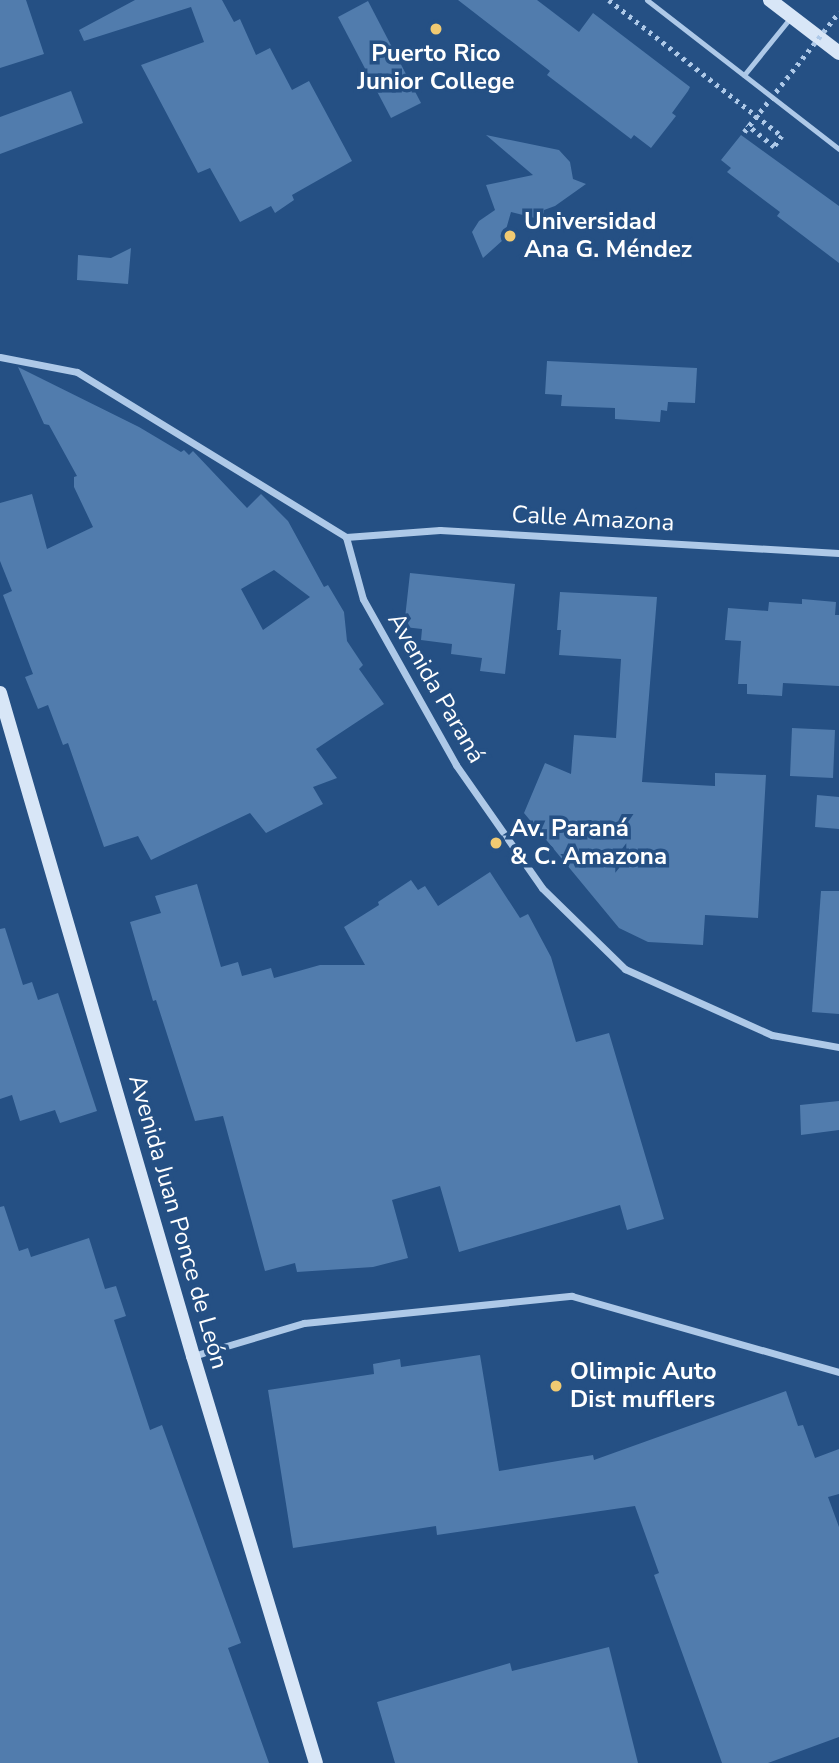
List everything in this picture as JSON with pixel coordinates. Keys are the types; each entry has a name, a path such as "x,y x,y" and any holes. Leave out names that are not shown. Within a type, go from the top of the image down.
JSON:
{"street":[{"path":"771,0 839,53"},
{"path":"0,357 77,372 346,537"},
{"name":"Calle Amazona","path":"346,537 440,530 839,553"},
{"name":"Avenida Paraná","path":"346,537 363,599 443,741 542,888 625,969 772,1035 839,1047"},
{"name":"Avenida Juan Ponce de León","path":"0,693 193,1356 316,1763"},
{"path":"193,1356 304,1323 572,1296 839,1372"}],"lane":[{"path":"648,0 839,149"},
{"path":"744,75 791,16"}],"path":[{"path":"609,0 782,136 774,146 748,126"},
{"path":"744,132 839,12"}],"building":[{"path":"0,0 26,0 44,54 0,68"},
{"path":"135,0 222,0 234,22 240,19 256,55 270,48 292,90 309,81 352,161 292,195 294,200 275,213 271,206 240,222 210,168 198,173 141,65 204,42 191,7 84,41 79,30"},
{"path":"458,0 537,0 579,32 593,13 690,87 672,113 676,116 651,148 634,135 631,139 547,75 550,71"},
{"path":"368,1 421,103 391,118 338,17"},
{"path":"71,91 83,123 0,154 0,117"},
{"path":"486,135 559,150 570,162 573,179 586,184 555,206 544,210 543,220 511,212 503,240 483,258 472,232 479,221 495,210 486,185 533,175"},
{"path":"741,135 839,206 839,263 777,216 780,212 727,172 731,168 721,160"},
{"path":"131,248 128,284 77,280 78,255 111,258"},
{"path":"547,361 697,368 695,403 668,402 667,411 661,410 660,422 615,419 615,408 561,406 562,395 545,394"},
{"path":"18,367 139,427 181,452 184,450 189,455 193,451 247,508 261,494 288,521 324,587 328,585 344,612 347,641 363,665 359,669 384,704 316,749 337,778 313,787 323,804 266,833 250,813 151,860 138,836 104,847 68,743 63,745 48,705 38,709 25,677 33,674 3,595 12,591 0,561 0,503 32,494 47,549 93,527 74,487 74,477 77,476 49,425 44,424","holes":["274,570 310,597 263,630 241,589"]},
{"path":"410,573 515,584 505,674 480,671 482,658 451,654 452,644 421,640 422,629 404,627"},
{"path":"560,592 657,597 642,782 715,786 715,773 766,775 758,918 705,915 703,945 648,942 619,928 524,813 545,763 571,774 574,735 616,738 621,659 559,655 561,630 557,630"},
{"path":"802,599 836,602 835,615 839,615 839,686 783,683 782,696 747,694 747,684 738,684 741,641 725,640 728,608 768,611 769,602 802,604"},
{"path":"792,728 835,730 833,778 790,776"},
{"path":"817,795 839,797 839,829 815,827"},
{"path":"490,872 520,918 528,914 551,957 576,1042 609,1033 664,1219 627,1230 620,1205 459,1252 440,1186 392,1200 408,1258 373,1267 297,1272 295,1263 265,1271 223,1116 195,1121 156,1000 153,1001 130,922 161,913 155,896 197,884 221,967 238,962 242,976 271,968 274,978 320,965 365,965 344,927 411,880 418,890 425,886 438,906"},
{"path":"821,891 839,891 839,1014 812,1012"},
{"path":"5,928 23,985 32,982 38,1000 58,993 97,1111 60,1123 55,1110 20,1121 12,1095 0,1099 0,929"},
{"path":"839,1101 839,1130 801,1135 800,1105"},
{"path":"4,1206 19,1251 28,1248 31,1257 89,1238 105,1289 116,1286 126,1316 114,1320 150,1430 162,1425 241,1643 228,1648 269,1763 0,1763 0,1207"},
{"path":"480,1355 499,1471 593,1455 594,1460 786,1391 798,1426 803,1425 815,1458 839,1449 839,1494 828,1497 839,1527 839,1737 768,1763 722,1763 654,1575 659,1573 635,1506 437,1535 436,1526 293,1548 268,1390 374,1374 373,1364 400,1359 401,1367"},
{"path":"609,1647 638,1763 395,1763 377,1702 510,1663 512,1671"}],"place":[{"name":"Puerto Rico Junior College","path":"436,29"},
{"name":"Universidad Ana G. Méndez","path":"510,236"},
{"name":"Av. Paraná & C. Amazona","path":"496,843"},
{"name":"Olimpic Auto Dist mufflers","path":"556,1386"}]}
